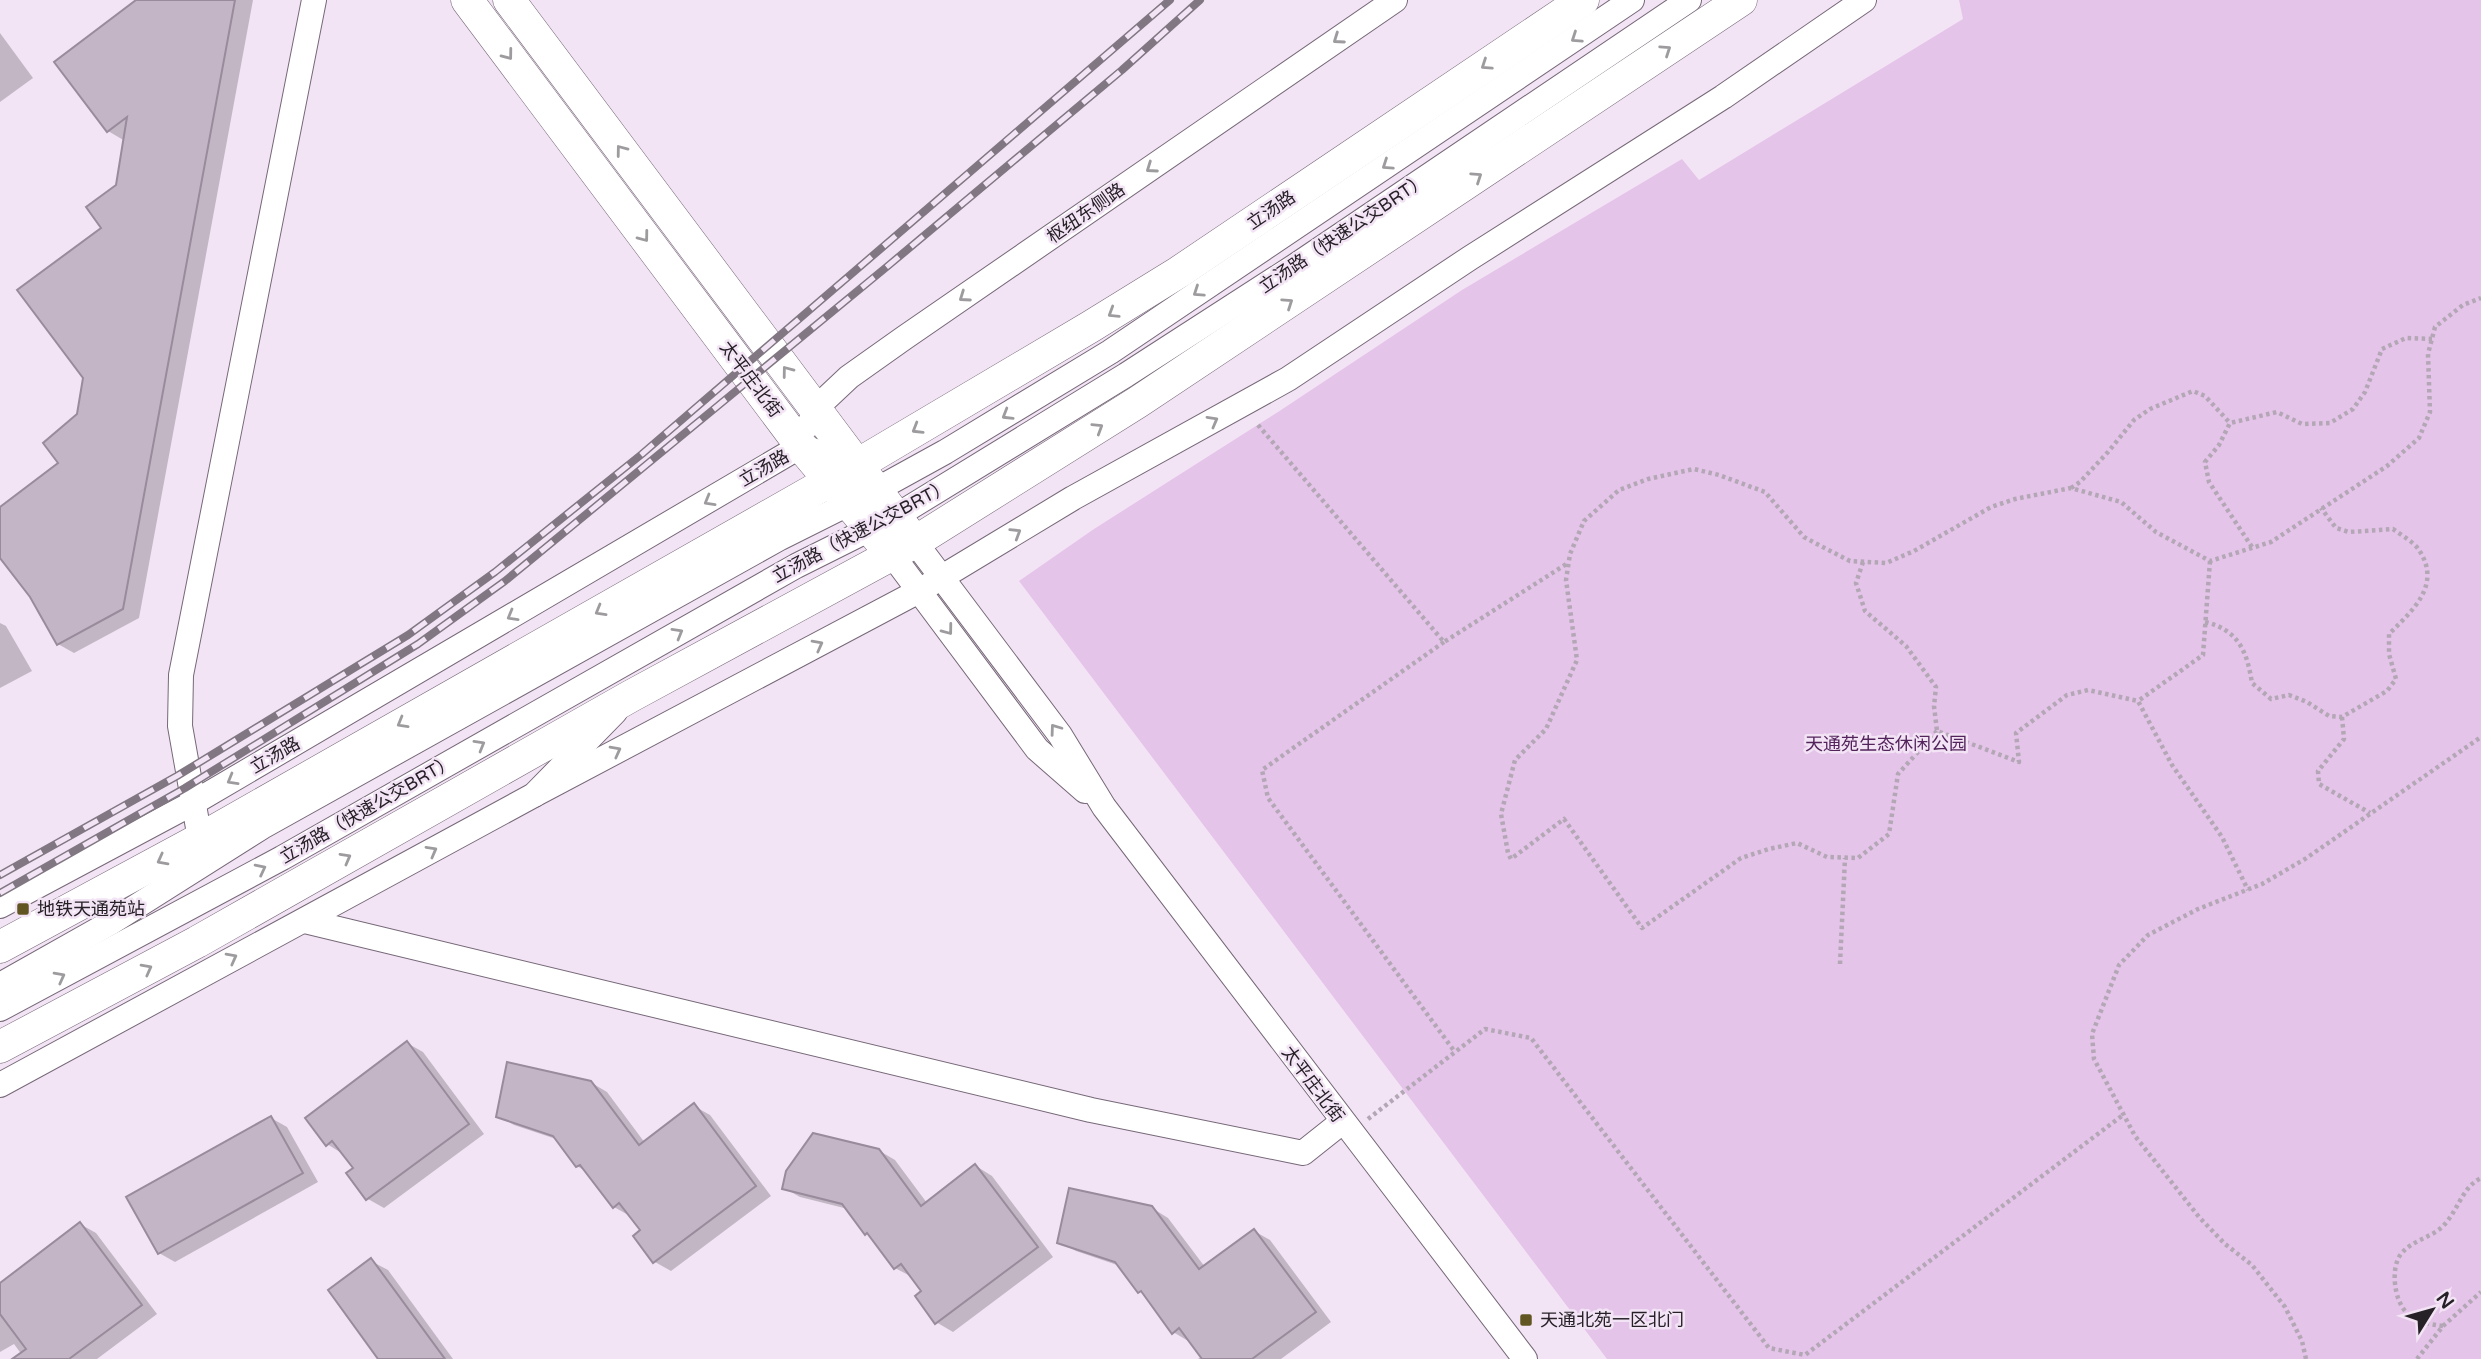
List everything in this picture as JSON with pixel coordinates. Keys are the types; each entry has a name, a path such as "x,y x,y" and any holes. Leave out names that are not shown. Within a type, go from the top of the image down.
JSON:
{"main road":[{"name":"太平庄北街","path":"467,0 801,446 852,491 884,523 904,549"},
{"name":"太平庄北街","path":"509,0 857,465"},
{"name":"立汤路","path":"0,947 852,491 857,465 1179,272 1583,0"},
{"path":"0,1046 197,942 631,696 904,549 1138,402 1741,0"}],"street":[{"path":"200,839 180,726 181,675 314,0"},
{"name":"枢纽东侧路","path":"801,446 815,409 849,377 1395,0"},
{"name":"立汤路（快速公交BRT）","path":"0,985 110,923 262,827 780,538 852,491 945,452 1110,352 1632,0"},
{"name":"立汤路（快速公交BRT）","path":"0,1009 282,858 796,566 884,523 1126,376 1295,266 1689,0"},
{"path":"0,1085 534,795 942,579 1073,498 1289,379 1470,258 1723,97 1864,0"},
{"name":"立汤路","path":"0,906 193,803 801,446 857,465"},
{"name":"太平庄北街","path":"904,549 942,579 1060,735 1104,807 1525,1359"},
{"name":"太平庄北街","path":"904,549 919,591 1037,749 1104,807"},
{"path":"534,795 631,696"},
{"path":"305,921 1091,1110 1303,1153 1346,1127"}],"path":[{"path":"2071,488 2122,502 2156,532 2210,561 2271,542 2387,466 2419,438 2430,412 2428,354 2435,327 2463,305 2481,298"},
{"path":"2230,423 2277,412 2302,424 2330,422 2353,410 2365,392 2382,349 2406,338 2432,339"},
{"path":"1863,562 1856,583 1865,611 1906,646 1936,687 1934,706 1937,731 1898,774 1889,834 1858,858 1827,858 1797,844 1741,858 1642,928 1564,819 1511,859 1501,814 1515,760 1546,729 1577,660 1566,580 1569,562 1584,521 1619,490 1648,479 1694,469 1765,492 1804,537 1850,561 1886,563 1914,551 1991,507 2015,499 2071,488 2108,453 2134,420 2177,397 2193,391 2205,397 2230,423"},
{"path":"2230,423 2219,445 2205,462 2209,482 2252,548"},
{"path":"1258,425 1444,642"},
{"path":"2205,622 2221,626 2241,643 2252,684 2271,699 2289,695 2307,702 2329,716 2342,717 2386,691 2396,679 2389,654 2389,634 2416,607 2426,590 2428,575 2419,549 2393,529 2348,532 2336,528 2321,508"},
{"path":"1937,731 2019,762 2016,733 2067,695 2088,690 2138,701 2203,655 2210,561"},
{"path":"1455,1052 1268,798 1262,770 1444,642 1569,562"},
{"path":"2138,701 2172,765 2222,837 2248,890"},
{"path":"2342,717 2344,739 2318,771 2319,784 2370,813"},
{"path":"2306,1359 2302,1341 2285,1307 2252,1265 2225,1244 2200,1217 2141,1145 2094,1059 2092,1034 2119,965 2148,935 2198,909 2262,884 2305,859 2481,737"},
{"path":"1840,964 1845,858"},
{"path":"1346,1127 1485,1029 1531,1038 1769,1348 1805,1355 2123,1115"},
{"path":"2443,1326 2423,1324 2406,1313 2398,1295 2394,1272 2401,1254 2440,1228 2457,1210 2464,1192 2481,1178"},
{"path":"2417,1359 2443,1326 2481,1292"}],"green space":[{"name":"天通苑生态休闲公园","path":"1959,0 2481,0 2481,1359 1607,1359 1019,581 1094,529 1462,290 1682,159 1699,180 1963,19"}],"building":[{"path":"136,0 235,0 123,609 57,645 30,597 0,558 0,507 58,463 43,443 77,414 83,378 17,290 101,228 86,207 116,185 127,117 107,132 54,62"},
{"path":"407,1041 469,1124 366,1200 346,1173 353,1168 332,1141 326,1146 305,1118"},
{"path":"507,1062 591,1081 639,1145 694,1103 756,1186 653,1263 633,1236 640,1230 619,1203 613,1208 580,1165 576,1167 553,1136 496,1117"},
{"path":"271,1116 303,1173 158,1254 126,1197"},
{"path":"813,1133 879,1149 921,1206 975,1164 1038,1247 935,1324 915,1296 921,1291 901,1264 894,1269 842,1204 782,1189 786,1171"},
{"path":"1069,1188 1152,1206 1199,1269 1254,1229 1316,1312 1252,1359 1202,1359 1179,1328 1172,1334 1141,1291 1138,1293 1115,1262 1057,1243"},
{"path":"80,1222 142,1305 69,1359 12,1359 26,1349 0,1314 0,1283"},
{"path":"371,1258 445,1359 378,1359 328,1290"}],"railway":[{"path":"0,875 177,776 408,635 495,572 642,454 1170,0"},
{"path":"0,893 185,788 418,644 505,581 889,265 1122,70 1200,0"}],"place":[{"name":"地铁天通苑站","path":"23,909"},
{"name":"天通北苑一区北门","path":"1526,1320"}]}
